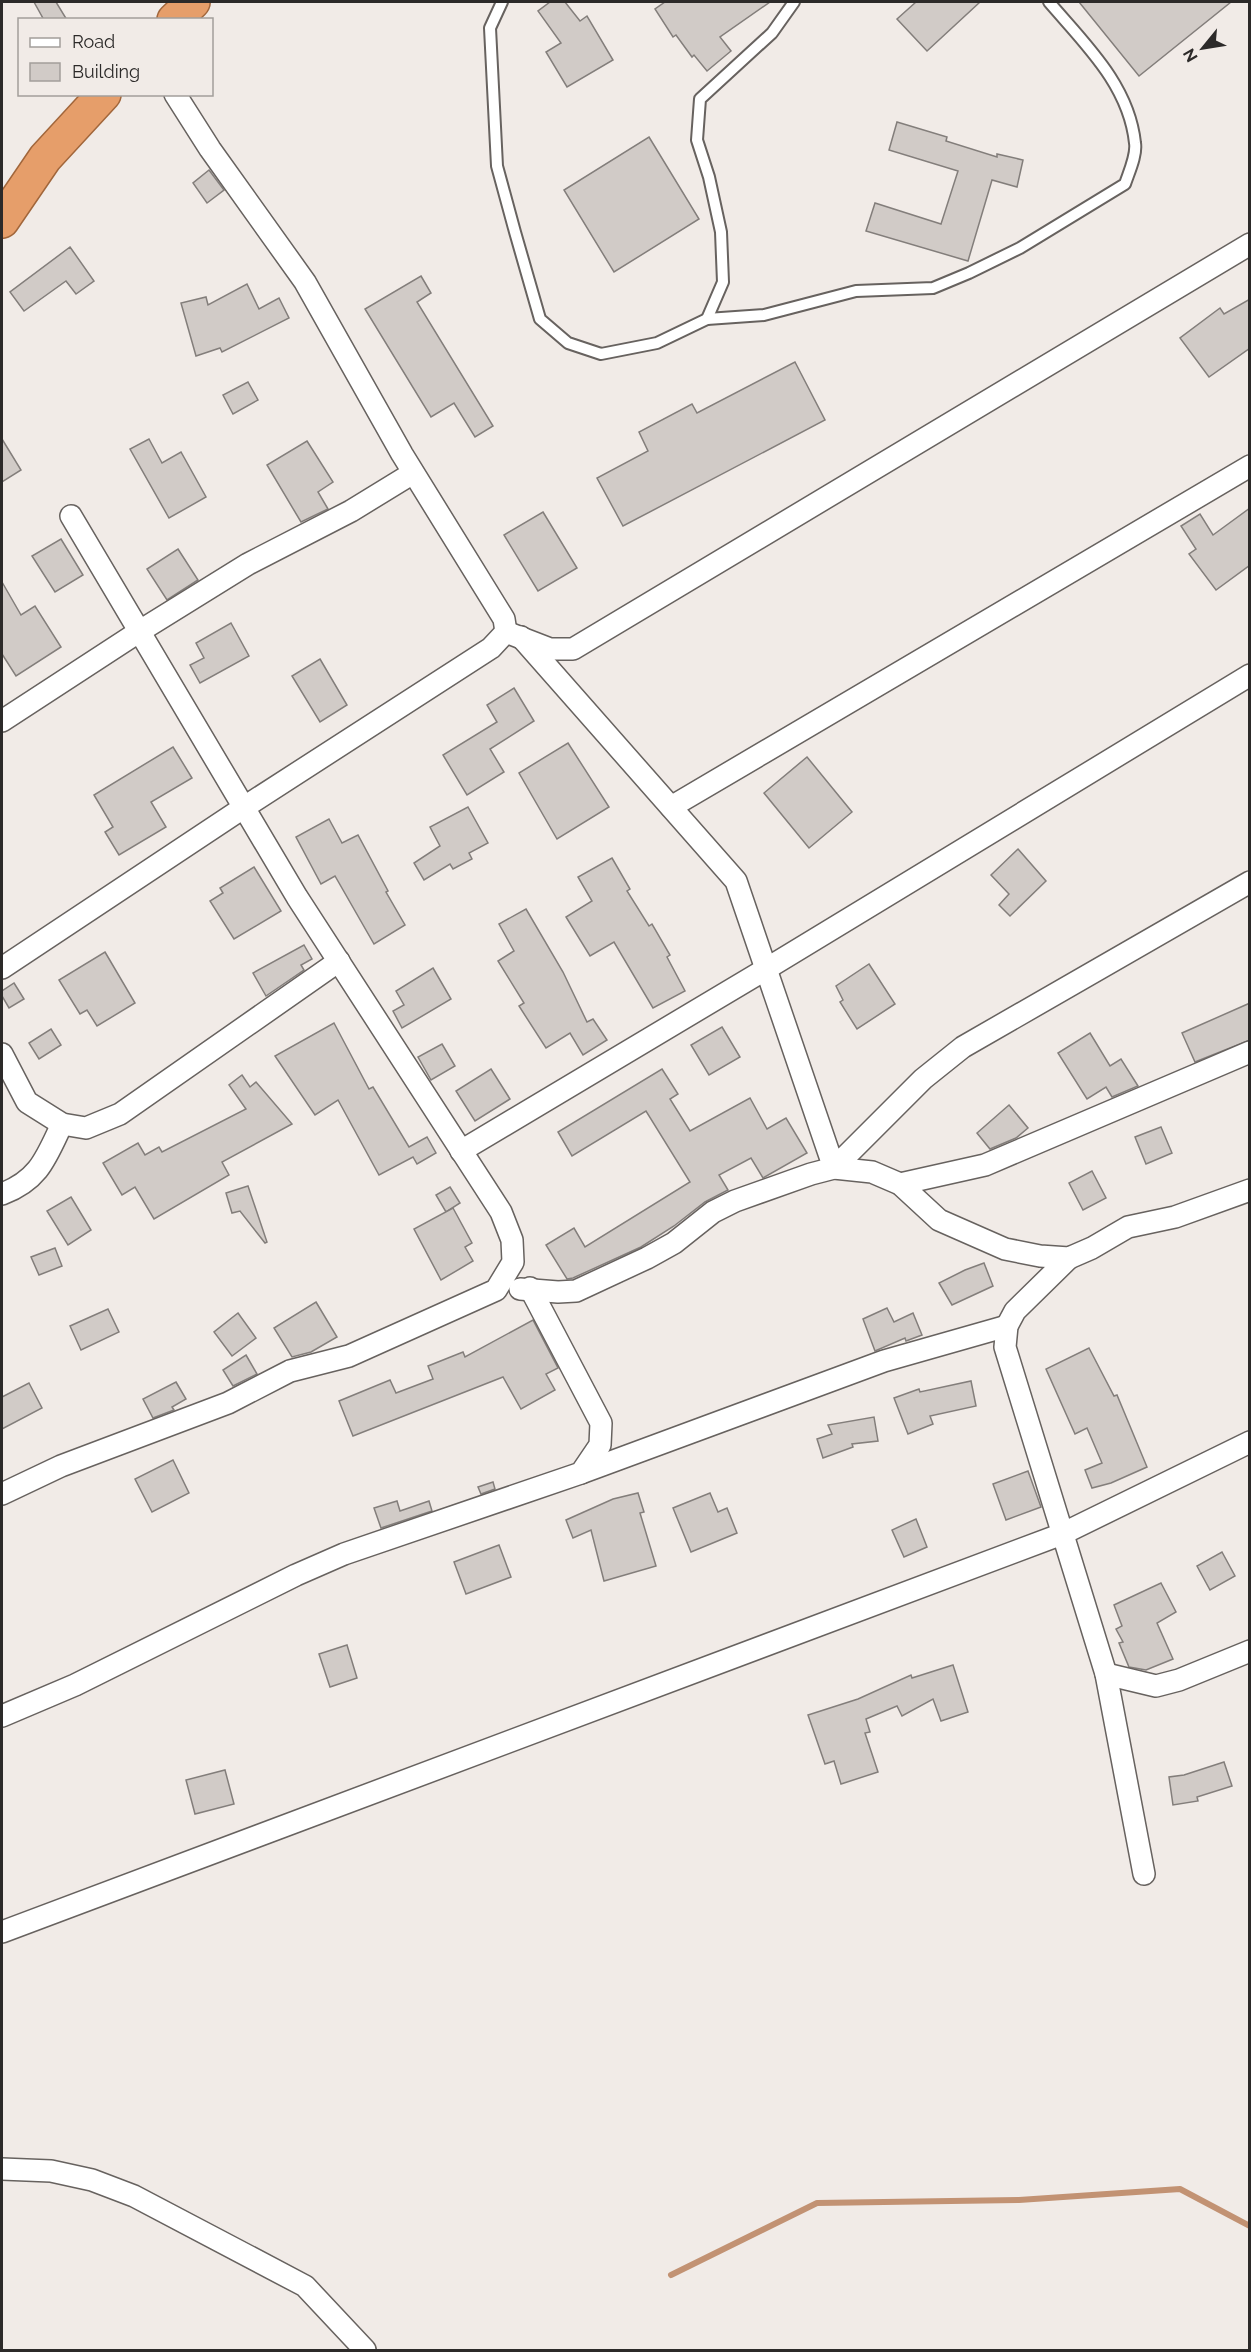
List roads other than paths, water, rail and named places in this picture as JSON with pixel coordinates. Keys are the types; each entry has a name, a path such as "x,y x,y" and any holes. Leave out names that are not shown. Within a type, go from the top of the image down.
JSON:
{"highway":[{"path":"176,18 193,2"},
{"path":"2,221 45,158 102,96"}],"street":[{"path":"176,96 204,141 305,282 413,473 514,635 736,881 834,1168"},
{"path":"514,635 550,649 573,649 1250,244"},
{"path":"671,807 1250,466"},
{"path":"2,721 248,564 351,511 413,473"},
{"path":"71,516 297,897 501,1212 512,1240 513,1262 496,1290"},
{"path":"2,968 243,808 514,635"},
{"path":"461,1151 1250,675"},
{"path":"834,1168 923,1079 963,1047 1250,882"},
{"path":"2,1054 27,1102 62,1124 86,1128 120,1114 339,961"},
{"path":"900,1184 985,1165 1250,1052"},
{"path":"2,1194 19,1187 44,1164 62,1124"},
{"path":"2,1494 61,1466 228,1403 290,1371 349,1356 496,1290 530,1288 558,1292 576,1291 674,1243 713,1212 735,1201 834,1168 872,1172 900,1184 939,1220 976,1238 1005,1249 1040,1256 1069,1258"},
{"path":"1144,1874 1106,1674 1005,1347 1007,1326 1015,1311 1069,1258 1092,1248 1128,1227 1175,1217 1250,1190"},
{"path":"530,1288 601,1423 600,1445 581,1473"},
{"path":"2,1716 75,1685 344,1554 581,1473 884,1360 1007,1326"},
{"path":"2,1932 1062,1534 1250,1442"},
{"path":"1106,1674 1156,1686 1179,1680 1250,1651"},
{"path":"2,2169 51,2171 92,2180 134,2196 305,2286 365,2350"}],"lane":[{"path":"502,2 490,28 497,166 540,319 568,344 601,354 657,343 707,319 764,315 856,291 933,288 1020,248 1125,184 1136,145 1123,98 1108,71 1049,2"},
{"path":"707,319 723,282 721,232 709,177 697,140 700,99 772,33 794,2"}],"waterway":[{"path":"671,2275 817,2203 1019,2200 1180,2189 1250,2226"}]}
